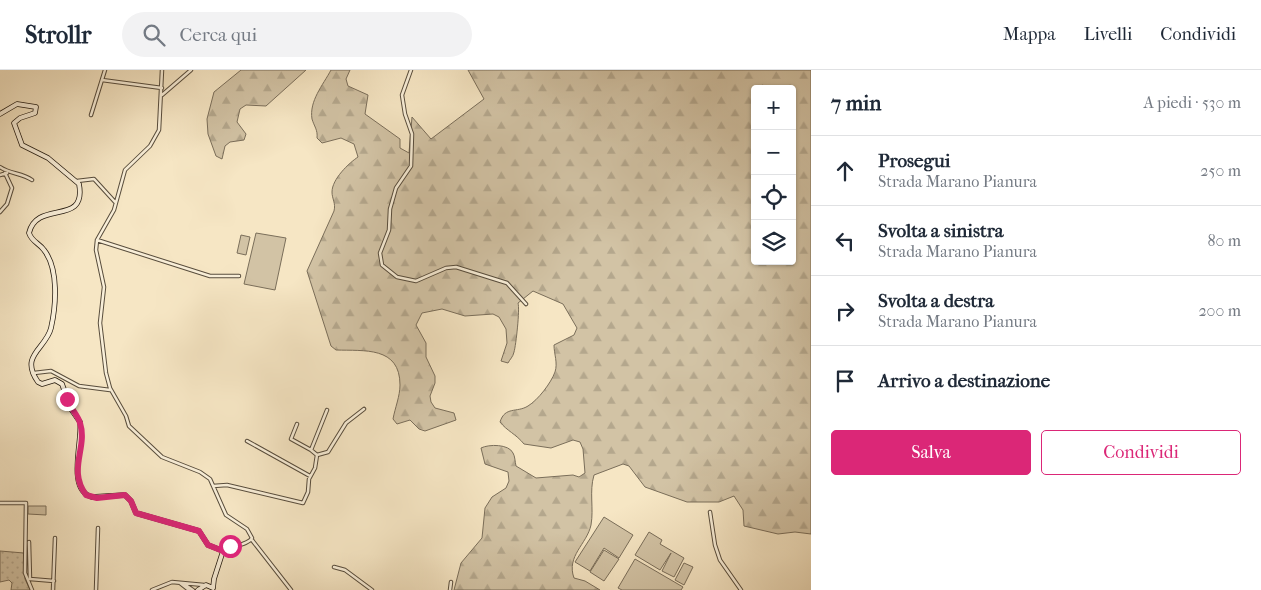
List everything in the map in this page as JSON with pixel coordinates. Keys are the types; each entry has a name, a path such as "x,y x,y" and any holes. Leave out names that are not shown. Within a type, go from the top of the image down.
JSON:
{"street":[{"path":"91,115 105,70"},
{"path":"162,70 159,130 150,146 125,170 114,210 97,240 96,250 104,287 100,323 106,373 111,390 126,416 129,426 162,457 204,474 213,486 226,515 246,529 252,540 290,590"},
{"path":"162,96 191,70"},
{"path":"411,70 402,95 405,114 412,134 411,166 396,188 390,209 389,230 380,253 382,265 397,277 416,281 446,268 456,267 507,283 526,304"},
{"path":"102,80 162,88"},
{"path":"0,114 16,104 36,107 35,113 20,118 14,123 22,145 44,156 77,181 94,179 116,202"},
{"path":"0,168 7,173 12,188 7,204 0,212"},
{"path":"0,175 7,173 26,176 32,180"},
{"path":"77,181 79,196 74,207 67,212 49,213 40,217 33,223 29,233 32,240 43,248 48,256 56,289 51,330 32,358 34,373 38,382 42,384 55,380 62,384 71,410 80,422 76,467 79,482 86,495 97,498 125,495 131,501 136,513 199,531 208,545 223,551"},
{"path":"97,240 210,276 239,276"},
{"path":"34,373 51,371 79,386 111,390"},
{"path":"317,455 328,452 346,423 364,409"},
{"path":"310,450 327,410"},
{"path":"297,424 291,438 317,455"},
{"path":"247,441 310,476"},
{"path":"213,486 227,486 303,503 308,492 310,476 315,468 317,455"},
{"path":"0,502 26,503 25,573 32,590"},
{"path":"710,512 715,545 720,560 741,590"},
{"path":"96,590 98,528"},
{"path":"53,590 55,538"},
{"path":"152,590 172,582 205,585 214,589 214,579 223,551 230,546 252,540"},
{"path":"29,542 30,579 54,581"},
{"path":"334,567 345,570 372,590"},
{"path":"198,590 214,579"},
{"path":"450,590 451,582"},
{"path":"182,583 189,590"},
{"path":"182,583 193,590"}],"green space":[{"path":"241,70 306,70 266,106 246,105 240,109 237,122 246,134 244,140 230,142 225,146 222,159 216,156 208,134 207,119 214,92"},
{"path":"331,70 350,70 346,79 348,86 368,95 365,114 400,139 400,148 409,153 412,117 431,139 484,99 468,70 811,70 811,534 795,532 778,534 744,526 743,510 734,496 719,502 687,502 645,487 629,466 623,464 594,475 591,525 573,563 574,578 585,581 600,590 454,590 461,563 482,538 485,508 492,497 506,488 509,481 508,472 485,464 481,448 494,445 503,446 511,450 514,454 516,466 536,478 573,475 579,477 585,473 583,449 580,442 573,440 551,448 524,444 500,422 505,414 528,406 544,391 556,369 554,345 574,335 577,328 563,304 533,291 518,303 515,348 508,363 501,361 507,343 506,329 499,317 493,314 465,316 442,309 422,313 416,325 426,343 426,357 435,376 435,383 430,396 431,402 435,408 454,413 456,420 425,431 419,429 410,420 397,424 393,419 400,385 394,363 378,353 358,350 336,350 331,346 307,271 334,211 335,206 332,192 335,182 346,167 358,157 354,144 341,138 322,143 317,138 312,112 317,93"},
{"path":"256,233 286,238 275,290 244,284"},
{"path":"241,235 250,237 246,255 237,253"},
{"path":"28,506 46,506 46,515 28,514"},
{"path":"604,517 633,535 619,558 604,548 590,571 575,562"},
{"path":"649,532 662,540 660,544 684,558 674,577 662,571 671,553 660,570 635,555"},
{"path":"604,550 619,559 604,581 590,572"},
{"path":"0,551 24,553 25,579 30,590 11,590 12,583 9,580 0,582"},
{"path":"635,559 683,587 681,590 622,590 618,588"},
{"path":"684,563 693,567 684,585 675,580"}],"route":[{"path":"67,399 71,410 80,422 81,432 76,467 79,482 86,495 97,498 120,494 125,495 129,497 136,513 199,531 208,545 223,551 230,546"}]}
